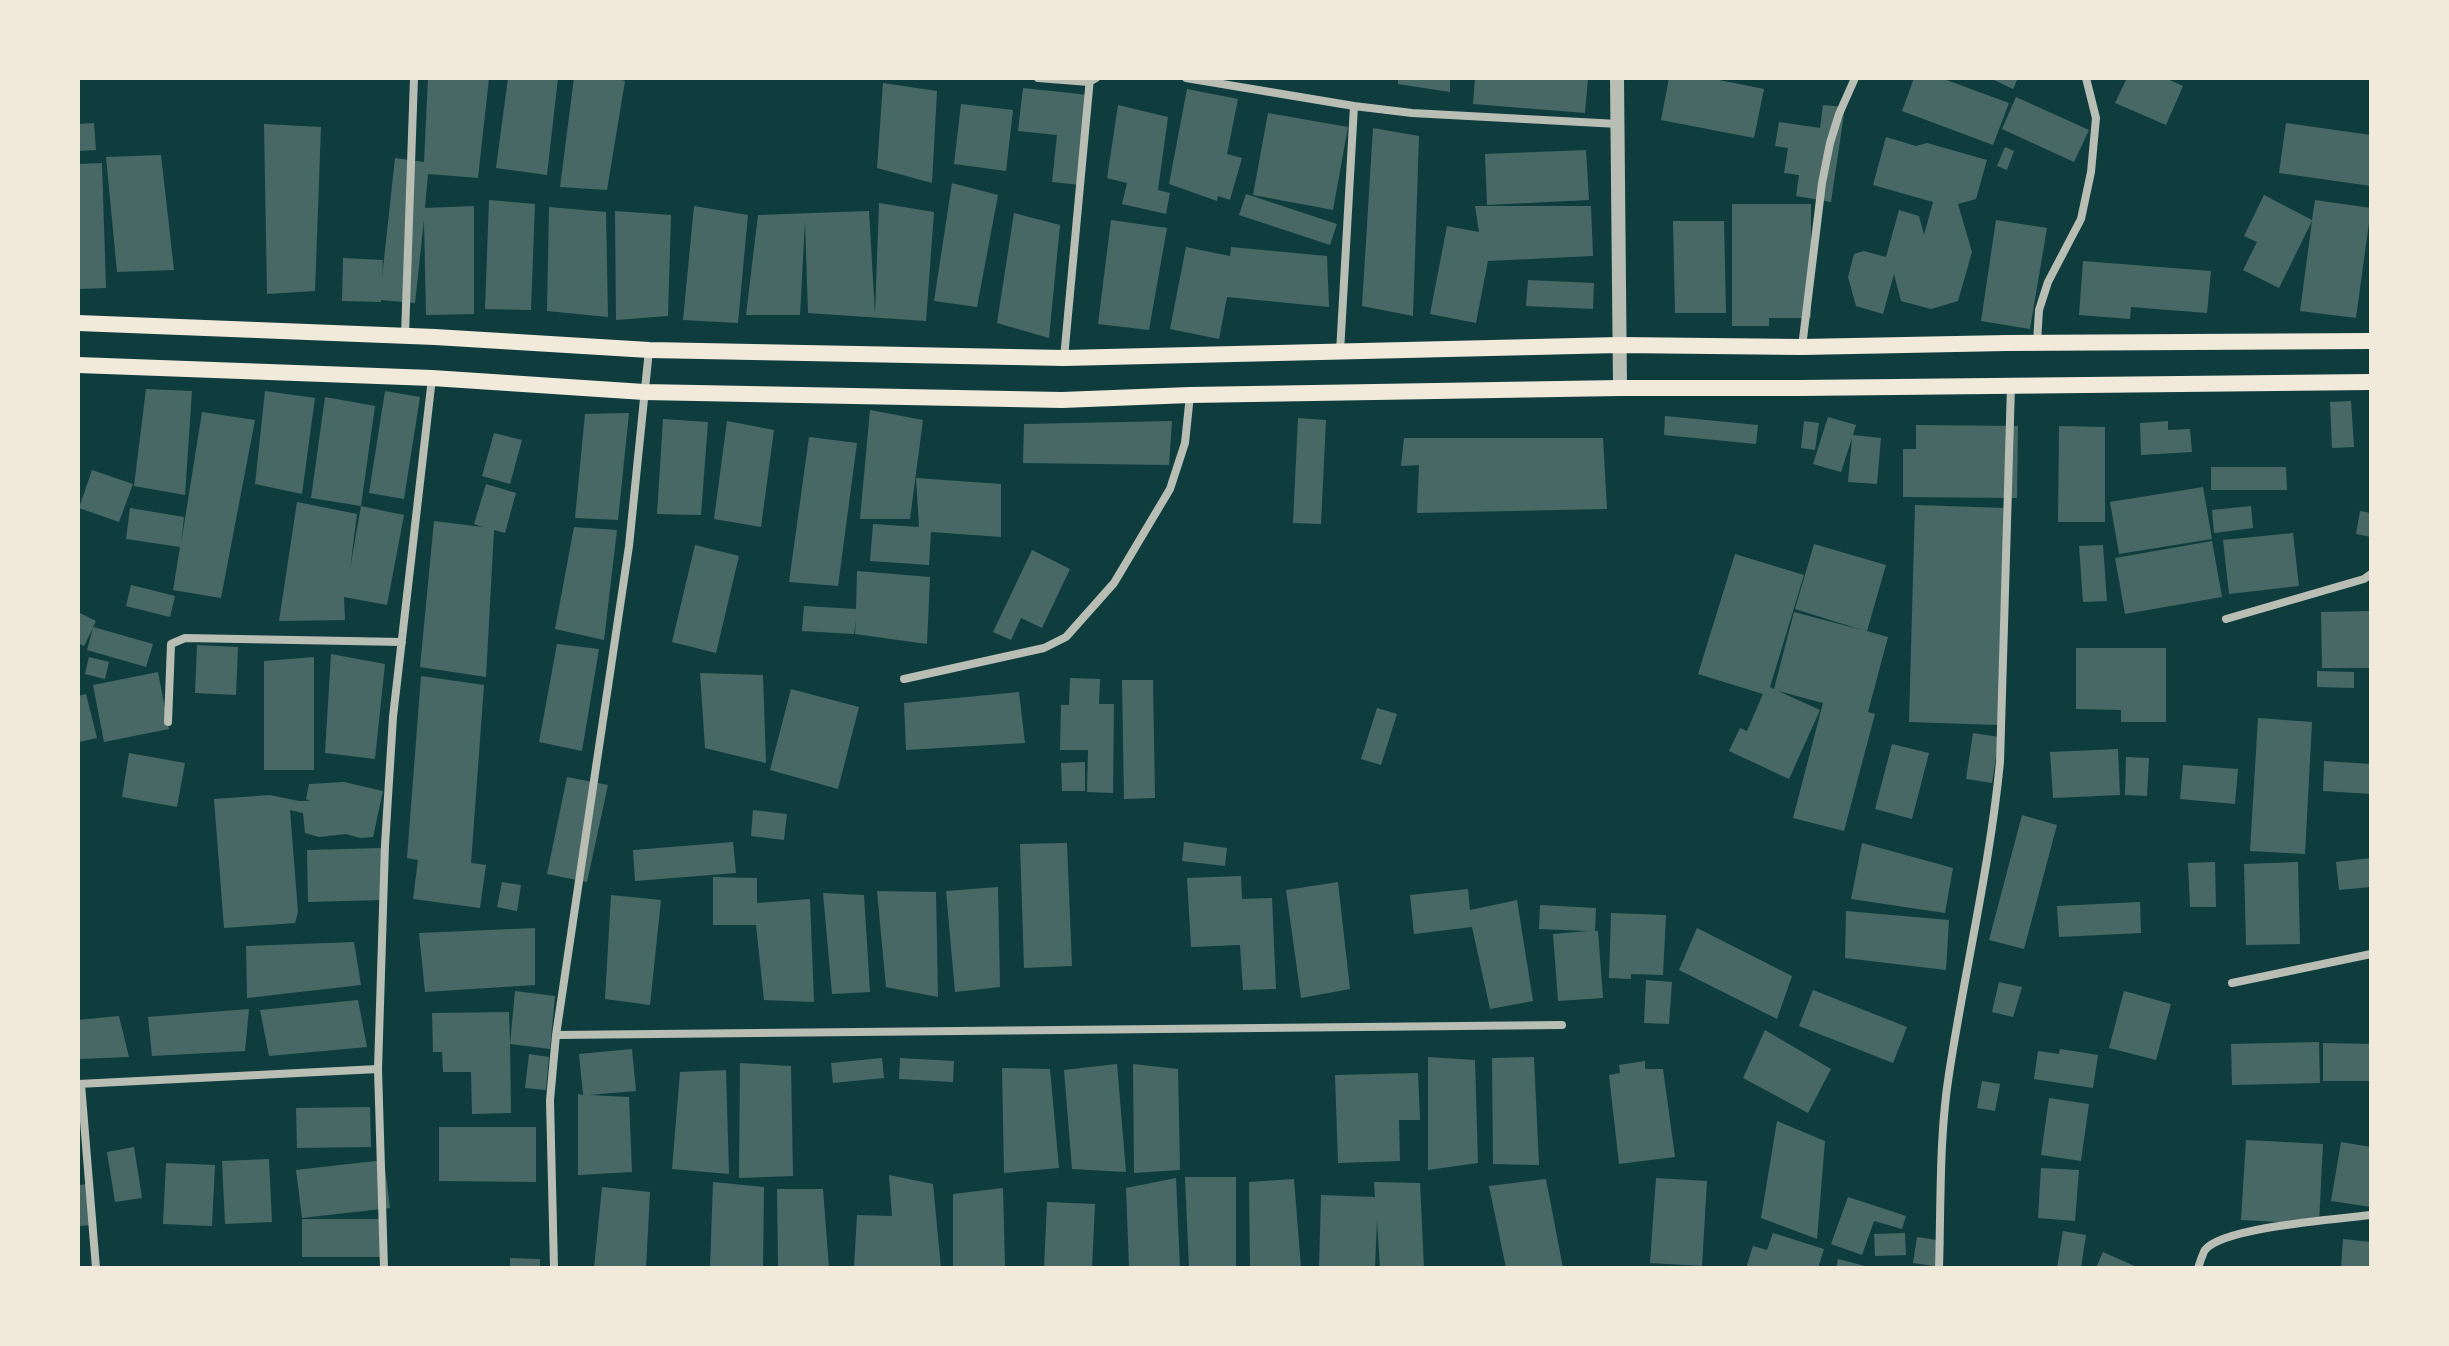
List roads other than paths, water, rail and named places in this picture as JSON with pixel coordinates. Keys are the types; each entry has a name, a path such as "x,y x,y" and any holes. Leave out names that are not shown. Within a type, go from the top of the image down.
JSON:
{"main road":[{"path":"78,323 405,335 649,350 1064,358 1619,345 1802,347 2037,342 2371,341"},
{"path":"78,365 432,378 644,392 1062,400 1620,388 2371,382"}],"street":[{"path":"405,335 414,78"},
{"path":"1038,78 1092,79 1064,358"},
{"path":"1186,78 1412,113 1618,124"},
{"path":"1617,78 1620,388"},
{"path":"1802,347 1824,170 1839,114 1855,78"},
{"path":"2037,342 2039,310 2048,282 2081,219 2091,172 2096,118 2086,78"},
{"path":"1340,352 1354,106"},
{"path":"554,1268 550,1100 556,1035 629,546 649,350"},
{"path":"384,1268 378,1069 385,845 393,717 432,378"},
{"path":"1939,1268 1948,1077 1996,808 2000,762 2011,385"},
{"path":"904,679 1044,648 1066,637 1114,583 1170,489 1185,443 1190,395"},
{"path":"2226,619 2364,579 2371,574"},
{"path":"168,722 171,644 185,638 402,642"},
{"path":"2232,983 2371,954"},
{"path":"556,1035 1562,1025"},
{"path":"96,1268 80,1084 378,1069"},
{"path":"2198,1268 2206,1249 2226,1237 2371,1215"}]}
